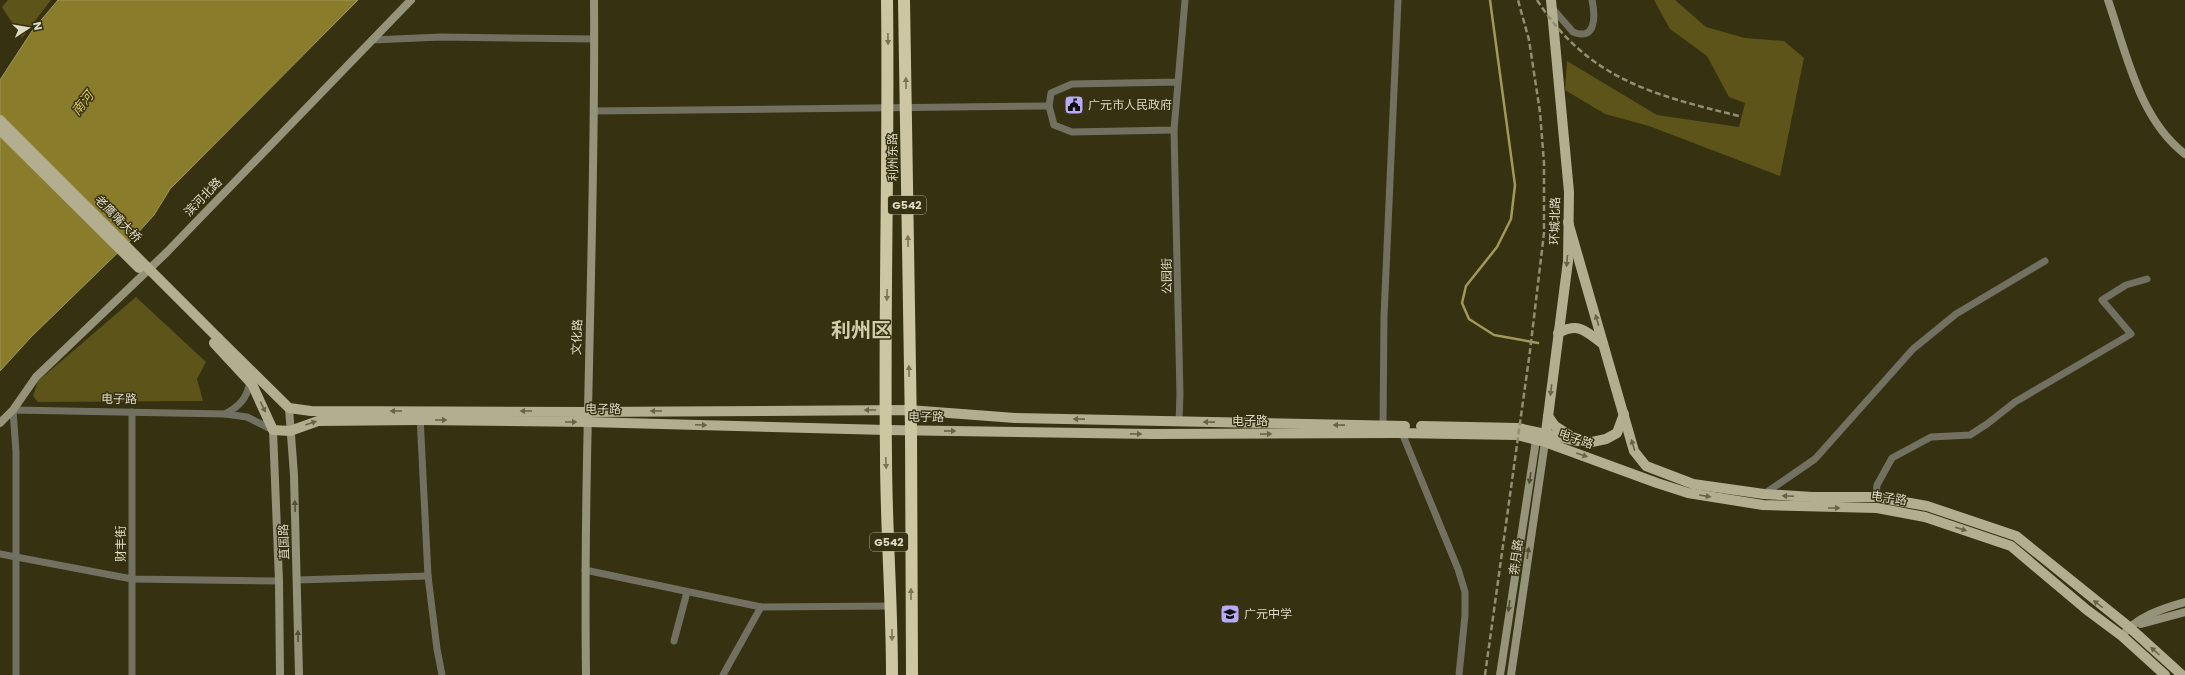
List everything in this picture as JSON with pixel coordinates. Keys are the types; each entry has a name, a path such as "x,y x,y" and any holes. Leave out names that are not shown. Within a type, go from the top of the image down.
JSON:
{"highway":[{"name":"利州东路","path":"886,410 889,108 887,0"},
{"name":"利州东路","path":"904,0 909,410"},
{"name":"G542","path":"886,410 892,606 892,675"},
{"name":"G542","path":"909,410 911,430 912,675"}],"main road":[{"name":"环城北路","path":"1542,438 1548,416 1568,261 1569,192 1552,5"},
{"name":"老鹰嘴大桥","path":"0,120 216,340"},
{"name":"老鹰嘴大桥","path":"0,130 216,340"},
{"name":"电子路","path":"1568,222 1634,451 1646,466 1693,484 1764,494 1812,497 1876,497 1927,506 2016,536 2129,627 2182,675"},
{"path":"1558,333 1569,327 1582,329 1603,344"},
{"path":"216,340 250,382 265,409 273,430"},
{"path":"216,340 289,408"},
{"name":"电子路","path":"289,408 311,411 420,415 587,417 886,430 1153,434 1402,433 1517,435 1542,438"},
{"name":"电子路","path":"587,417 909,410 1015,418 1518,428 1657,483 1688,493 1763,505 1877,508 1925,517 2011,546 2122,636 2165,675"},
{"path":"1542,438 1578,441 1606,439 1617,433 1624,414"},
{"name":"电子路","path":"273,430 290,431 318,421 420,415"},
{"path":"1548,416 1555,426 1578,441"}],"street":[{"name":"滨河北路","path":"0,423 13,410 36,377 167,252 411,0"},
{"name":"文化路","path":"586,675 584,570 594,111 594,0"},
{"path":"1174,130 1072,132 1054,125 1049,106 1052,93 1072,84 1178,82 1185,0"},
{"path":"1383,426 1384,316 1398,0"},
{"path":"1552,5 1573,32 1583,34 1592,28 1595,21 1592,0"},
{"path":"2108,0 2136,83 2158,125 2176,147 2185,154"},
{"path":"372,40 441,37 594,39"},
{"name":"公园街","path":"1178,82 1174,130 1176,155 1180,394 1179,422"},
{"path":"594,111 1049,106"},
{"path":"1764,494 1815,459 1913,349 1956,314 2045,261"},
{"path":"1876,497 1876,485 1892,458 1931,437 1970,434 1987,424 2015,402 2131,334 2102,300 2126,285 2147,279"},
{"path":"225,414 239,406 248,394 250,382"},
{"name":"苴国路","path":"289,408 294,475 299,675"},
{"path":"13,410 16,452 16,675"},
{"name":"电子路","path":"13,410 225,414 247,417 273,430"},
{"name":"财丰街","path":"132,412 132,675"},
{"path":"420,415 428,576 437,649 442,675"},
{"name":"苴国路","path":"273,430 279,581 280,675"},
{"path":"1402,433 1458,569 1465,592 1465,615 1459,675"},
{"path":"1500,675 1542,438"},
{"name":"奔月路","path":"1511,675 1542,438"},
{"path":"0,554 132,579 279,581"},
{"path":"584,570 761,607 892,606"},
{"path":"297,580 428,576"},
{"path":"674,641 687,592"},
{"path":"2122,636 2129,627 2164,608 2185,602"},
{"path":"724,675 761,607"},
{"path":"2129,627 2185,612"}],"shaded area":[{"path":"8,0 51,0 22,38 2,7"},
{"path":"1654,0 1675,0 1706,27 1745,38 1784,41 1804,58 1780,176 1649,126 1605,114 1565,90 1567,61 1657,115 1739,127 1745,103 1729,97 1707,56 1670,29"},
{"path":"136,297 206,362 197,379 203,401 38,402 33,396 38,381"}],"water":[{"name":"南河","path":"58,0 358,0 170,189 154,215 135,236 31,337 0,371 0,80 32,31"}],"waterway":[{"path":"1490,0 1515,185 1511,219 1497,247 1466,286 1462,303 1469,319 1494,335 1538,343"}],"railway":[{"path":"1485,675 1530,351 1544,233 1544,163 1540,112 1529,40 1518,0"},
{"path":"1537,0 1557,27 1578,48 1601,66 1625,80 1678,100 1739,116"}],"place":[{"name":"广元市人民政府","path":"1074,105"},
{"name":"广元中学","path":"1230,614"}],"district":[{"name":"利州区","path":"861,330"}]}
